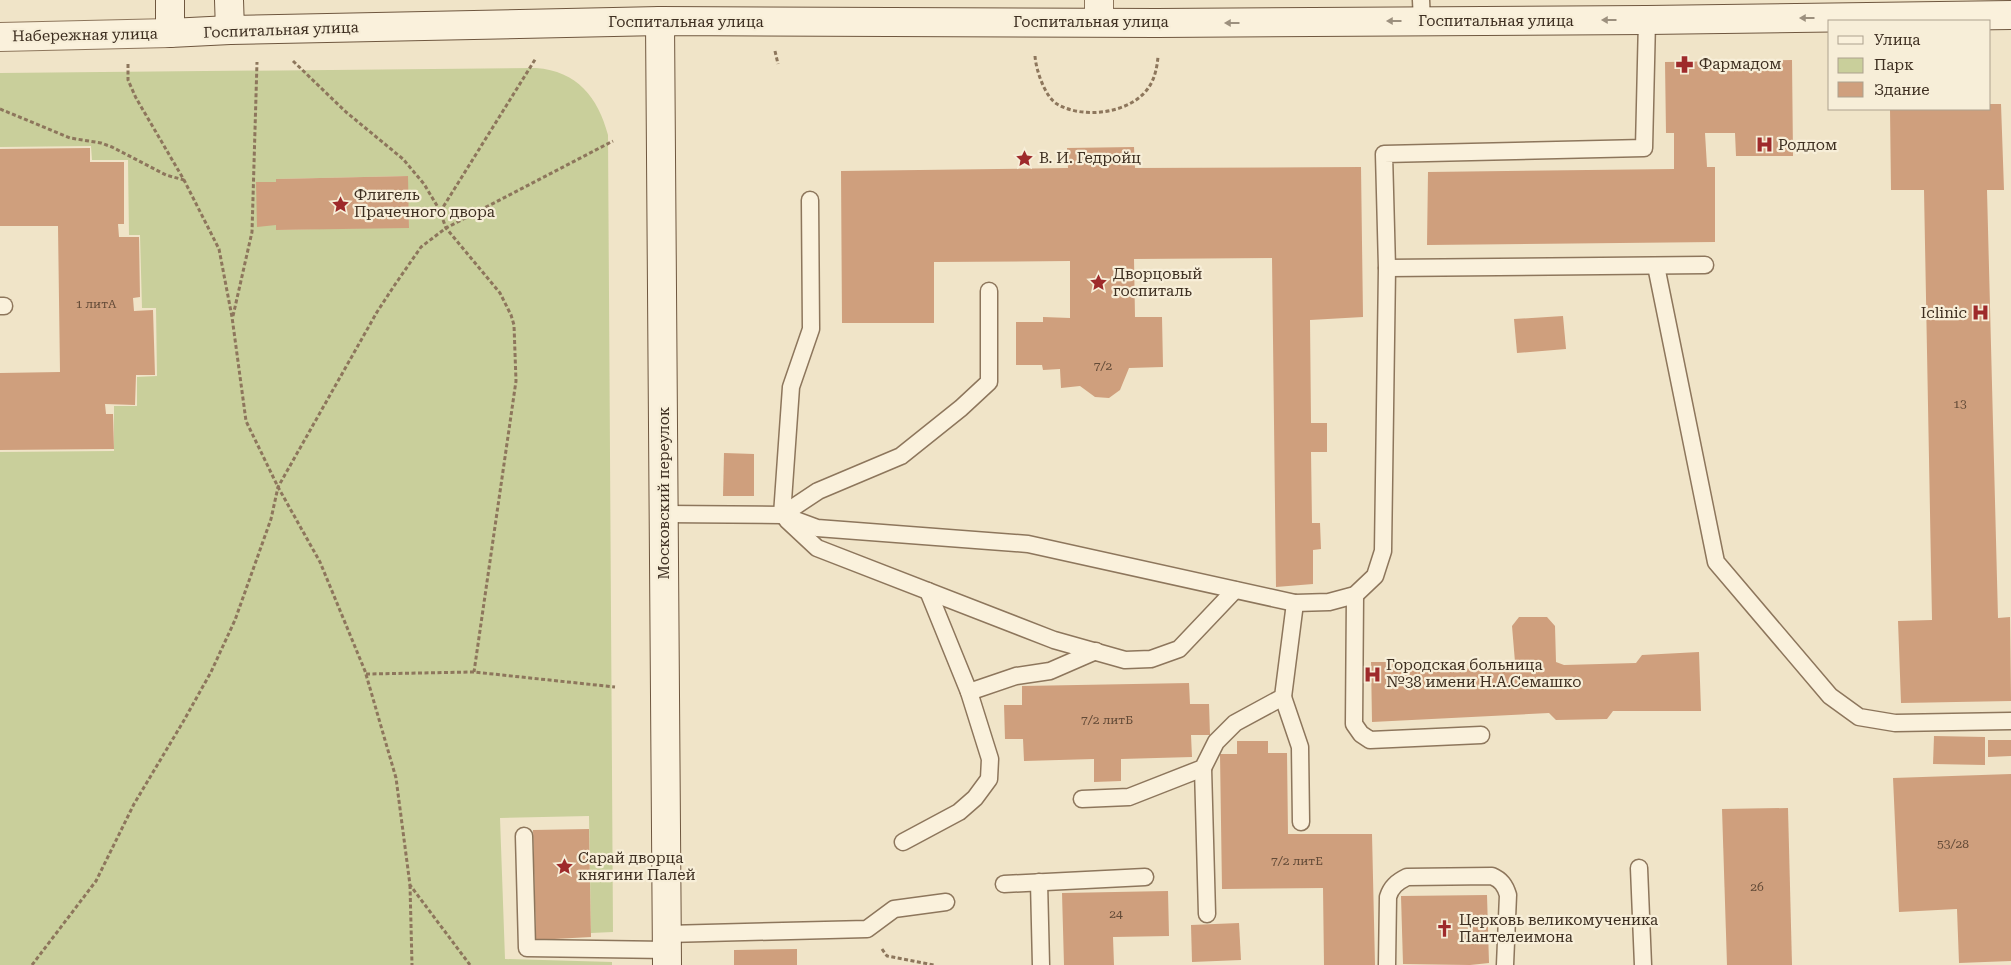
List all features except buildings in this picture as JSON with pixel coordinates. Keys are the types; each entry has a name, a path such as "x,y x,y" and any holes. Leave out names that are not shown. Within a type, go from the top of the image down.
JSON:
{"street":[{"path":"170,0 170,33"},
{"path":"229,0 230,30"},
{"name":"Госпитальная улица","path":"170,33 230,30 1099,11 1422,11 1647,20 1856,9 2011,15"},
{"name":"Московский переулок","path":"660,21 667,950"},
{"name":"Набережная улица","path":"0,37 170,33"}],"lane":[{"path":"664,514 782,515 817,528 1028,544 1295,603 1330,602 1354,595 1375,576 1382,551 1386,268 1384,154 1644,148 1647,20"},
{"path":"782,515 791,386 811,329 810,200"},
{"path":"1656,266 1716,562 1830,696 1859,717 1895,723 2011,721"},
{"path":"1386,268 1705,266"},
{"path":"782,515 818,491 900,456 961,408 989,382 989,291"},
{"path":"782,515 817,548 1054,640 1125,660 1151,659 1179,649 1235,590"},
{"path":"903,842 959,812 975,798 989,779 990,759 969,692 928,591"},
{"path":"1354,595 1354,724 1361,734 1370,740 1481,735"},
{"path":"1295,603 1283,696 1300,747 1301,822"},
{"path":"969,692 1016,676 1050,671 1096,651"},
{"path":"1207,914 1203,768 1216,742 1235,722 1283,696"},
{"path":"1082,799 1128,798 1203,768"},
{"path":"524,836 527,948 667,950 867,929 894,909 946,902"},
{"path":"1639,868 1643,965"},
{"path":"1387,965 1388,898 1390,889 1397,882 1406,877 1492,876 1505,886 1508,896 1506,965"},
{"path":"1004,884 1145,877"},
{"path":"1039,882 1042,965"}],"path":[{"path":"773,46 778,64"},
{"path":"1036,56 1041,83 1056,104 1082,113 1109,112 1131,103 1149,87 1157,67 1158,57"},
{"path":"440,212 536,58"},
{"path":"293,61 346,112 403,159 424,184 440,212 446,228 500,292 512,315 516,346 516,381 474,672"},
{"path":"232,317 252,232 257,62"},
{"path":"128,64 128,80 136,98 184,180 219,249 232,317 246,420 278,487 320,562 366,674 396,778 410,885 412,965"},
{"path":"0,108 64,136 112,147 166,176 184,180"},
{"path":"32,965 96,881 134,804 211,672 235,620 271,519 278,487 390,293 421,247 446,228 614,141"},
{"path":"366,674 474,672 615,687"},
{"path":"410,885 470,965"},
{"path":"867,929 887,956 934,965"}],"green space":[{"path":"536,68 563,74 584,88 592,98 604,121 608,135 613,932 591,933 589,816 500,818 505,959 612,962 612,965 0,965 0,452 114,451 114,406 137,406 137,377 157,376 156,308 142,308 140,235 129,235 128,160 92,160 91,146 0,147 0,73","holes":["407,176 409,227 276,230 276,225 256,183 276,182 276,179"]}],"place":[{"name":"Фармадом","path":"1685,64"},
{"name":"Роддом","path":"1764,145"},
{"name":"В. И. Гедройц","path":"1025,158"},
{"name":"Флигель Прачечного двора","path":"340,204"},
{"name":"Дворцовый госпиталь","path":"1099,283"},
{"name":"Iclinic","path":"1981,313"},
{"name":"Городская больница №38 имени Н.А.Семашко","path":"1372,674"},
{"name":"Сарай дворца княгини Палей","path":"564,867"},
{"name":"Церковь великомученика Пантелеимона","path":"1445,929"}]}
